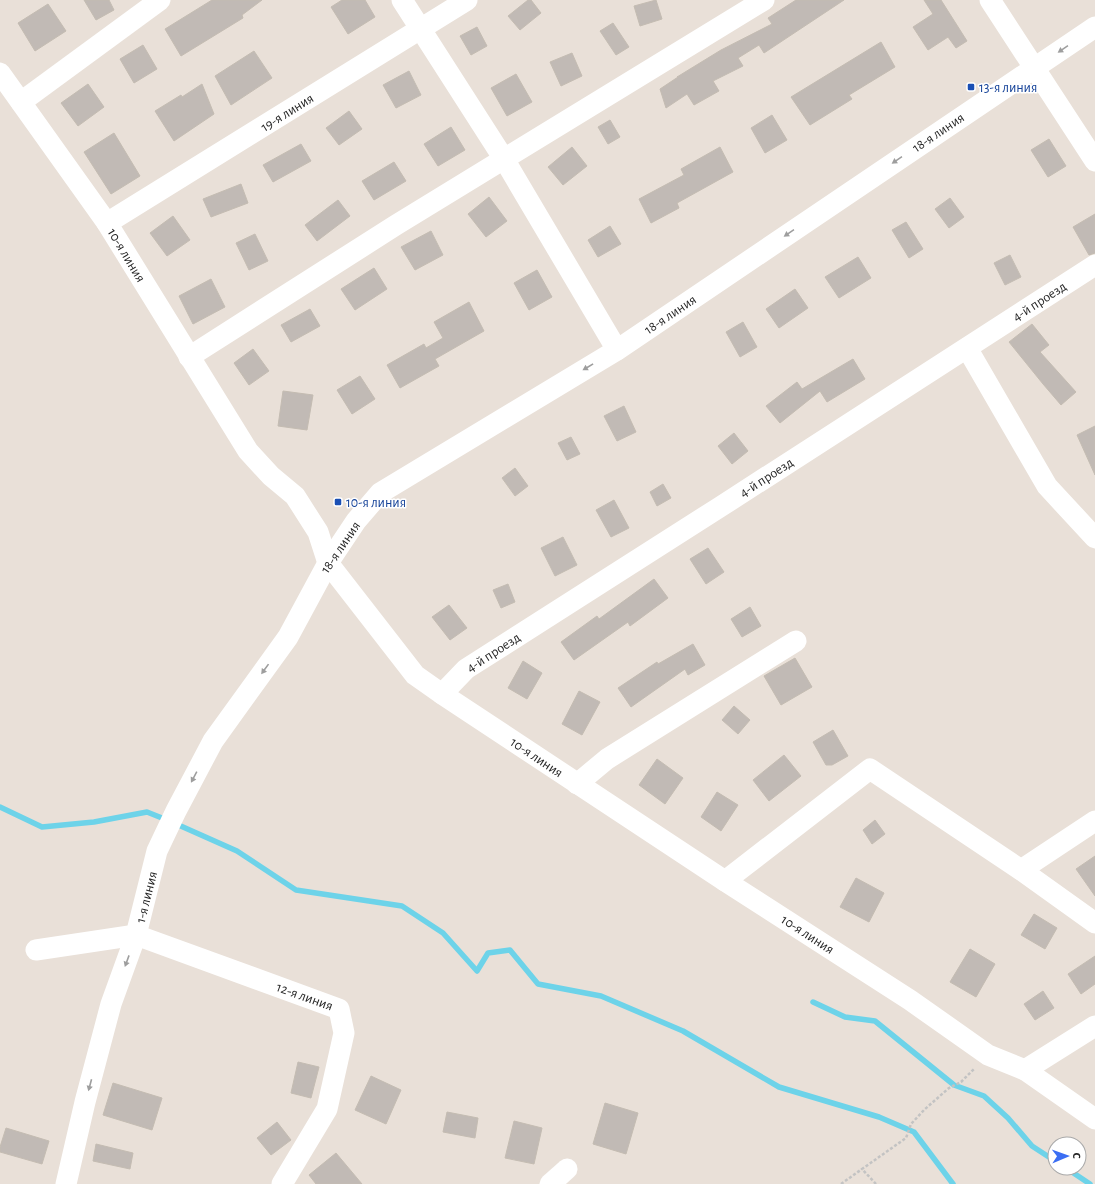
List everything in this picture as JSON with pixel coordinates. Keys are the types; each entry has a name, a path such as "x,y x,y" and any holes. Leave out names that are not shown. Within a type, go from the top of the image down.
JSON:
{"street":[{"path":"21,102 160,0"},
{"path":"402,0 504,159 617,350"},
{"name":"19-я линия","path":"107,223 467,0"},
{"path":"189,357 396,225 764,0"},
{"path":"990,0 1095,161"},
{"name":"18-я линия","path":"288,638 328,563 356,521 380,493 617,350 1095,27"},
{"name":"10-я линия","path":"0,73 107,223 248,451 271,476 295,496 318,532 328,563 416,674 442,694 577,784 910,1000 988,1055 1025,1070 1095,1119"},
{"name":"4-й проезд","path":"442,694 466,668 720,507 1095,265"},
{"path":"967,348 1048,486 1095,538"},
{"name":"1-я линия","path":"66,1184 85,1102 112,1004 136,936 157,851 176,811 213,741 288,638"},
{"path":"577,784 607,759 796,641"},
{"path":"725,881 870,769 1021,870 1095,923"},
{"path":"1021,870 1095,821"},
{"path":"36,950 136,936"},
{"name":"12-я линия","path":"136,936 339,1009 344,1033 327,1109 282,1184"},
{"path":"1025,1070 1095,1026"},
{"path":"550,1184 567,1169"}],"path":[{"path":"841,1184 906,1138 911,1124 925,1109 949,1088 961,1082"},
{"path":"862,1169 876,1184"}],"building":[{"path":"84,0 109,0 114,10 96,20"},
{"path":"212,0 262,0 242,15 243,18 181,56 165,29"},
{"path":"342,0 365,0 375,17 348,34 331,7"},
{"path":"528,0 531,0 541,13 520,30 508,16"},
{"path":"656,0 662,19 640,26 634,6"},
{"path":"796,0 844,0 764,53 759,45 738,58 743,66 713,81 719,91 694,105 687,94 666,108 660,89 721,50 772,24 768,18"},
{"path":"924,0 941,0 967,41 956,48 948,37 928,50 913,27 933,14"},
{"path":"48,4 66,31 35,51 18,23"},
{"path":"613,23 629,47 616,55 600,31"},
{"path":"477,27 487,46 471,55 460,36"},
{"path":"881,42 895,67 849,95 852,99 810,125 791,97"},
{"path":"143,45 157,69 134,83 120,59"},
{"path":"254,51 272,78 231,105 215,76"},
{"path":"572,53 582,76 561,86 550,62"},
{"path":"409,71 421,95 396,108 383,85"},
{"path":"516,74 532,102 507,116 491,88"},
{"path":"88,84 104,107 78,126 61,103"},
{"path":"202,84 214,114 174,141 155,111 181,95 182,97"},
{"path":"349,111 362,129 339,145 326,128"},
{"path":"772,115 787,140 765,153 751,128"},
{"path":"610,120 620,137 608,144 598,127"},
{"path":"451,127 465,150 438,166 424,144"},
{"path":"114,133 140,176 111,194 84,152"},
{"path":"1049,139 1066,166 1048,177 1031,150"},
{"path":"301,144 311,161 273,182 263,165"},
{"path":"572,147 587,166 563,185 548,167"},
{"path":"720,147 733,172 677,203 679,208 651,223 639,199 684,175 681,169"},
{"path":"394,162 406,181 374,200 362,181"},
{"path":"241,184 248,203 211,217 203,199"},
{"path":"489,197 507,221 486,237 468,214"},
{"path":"950,198 964,217 949,228 935,209"},
{"path":"338,200 350,216 317,241 305,225"},
{"path":"1095,214 1095,253 1089,255 1073,227"},
{"path":"173,216 190,240 167,256 150,233"},
{"path":"906,222 923,249 909,258 892,230"},
{"path":"610,226 621,244 598,257 588,240"},
{"path":"431,231 443,255 415,270 401,247"},
{"path":"255,234 268,261 249,270 236,243"},
{"path":"1010,255 1021,277 1005,285 994,263"},
{"path":"858,257 871,278 839,298 825,277"},
{"path":"374,268 387,289 355,310 341,289"},
{"path":"537,270 552,297 529,310 514,283"},
{"path":"211,279 225,307 193,324 179,296"},
{"path":"795,289 808,308 779,328 766,309"},
{"path":"469,302 484,331 435,359 439,366 400,388 387,365 424,344 426,348 443,338 434,322"},
{"path":"310,309 320,326 291,342 281,325"},
{"path":"743,322 757,347 740,357 726,332"},
{"path":"1032,324 1049,345 1040,352 1076,392 1061,405 1009,342"},
{"path":"253,349 269,371 249,385 234,363"},
{"path":"853,359 865,379 827,402 820,391 780,423 766,406 797,382 802,389"},
{"path":"360,376 375,399 352,414 337,390"},
{"path":"283,391 313,395 307,430 278,426"},
{"path":"624,406 636,432 617,441 604,416"},
{"path":"1095,426 1095,475 1077,435"},
{"path":"734,433 748,451 732,464 718,446"},
{"path":"571,437 580,454 567,460 558,443"},
{"path":"515,468 528,486 515,496 502,478"},
{"path":"663,484 671,498 657,506 650,492"},
{"path":"614,500 629,528 611,537 596,510"},
{"path":"563,537 577,565 555,576 541,548"},
{"path":"708,548 724,572 706,584 690,559"},
{"path":"654,579 668,598 630,626 628,622 574,660 561,642 597,616 599,619"},
{"path":"508,584 515,602 501,608 493,590"},
{"path":"449,605 467,628 450,640 432,617"},
{"path":"750,607 761,626 742,637 731,619"},
{"path":"693,644 705,665 688,675 685,669 631,707 618,688 657,662 658,664"},
{"path":"795,658 812,687 781,705 764,676"},
{"path":"523,661 542,673 527,699 508,688"},
{"path":"579,691 600,702 582,735 562,724"},
{"path":"734,706 750,720 738,734 722,720"},
{"path":"833,730 848,756 832,765 826,765 813,742"},
{"path":"784,755 801,776 769,801 753,780"},
{"path":"657,759 683,778 665,804 639,785"},
{"path":"717,792 738,805 721,831 701,817"},
{"path":"875,820 885,834 872,844 863,830"},
{"path":"1095,856 1095,896 1076,869"},
{"path":"856,878 884,893 869,922 840,907"},
{"path":"1034,914 1057,928 1045,949 1021,935"},
{"path":"970,949 995,964 976,997 950,982"},
{"path":"1095,956 1095,984 1081,994 1068,974"},
{"path":"1043,991 1054,1008 1035,1020 1024,1004"},
{"path":"298,1062 319,1067 311,1098 291,1093"},
{"path":"371,1076 401,1090 386,1124 355,1110"},
{"path":"113,1083 162,1098 152,1130 103,1115"},
{"path":"605,1103 638,1113 626,1154 593,1144"},
{"path":"447,1112 478,1118 475,1138 443,1132"},
{"path":"514,1121 542,1128 534,1164 505,1158"},
{"path":"277,1122 291,1140 271,1155 257,1138"},
{"path":"6,1128 49,1141 42,1164 0,1152 0,1147"},
{"path":"96,1144 133,1153 130,1169 93,1161"},
{"path":"336,1153 362,1184 316,1184 309,1175"}],"waterway":[{"path":"0,807 42,827 94,822 147,812 167,820"},
{"path":"174,823 237,851 296,890 402,906 443,933 477,971 488,953 510,950 538,984 601,996 683,1031 779,1087 879,1117 914,1132 953,1184"},
{"path":"813,1002 845,1017 875,1021 954,1085 984,1096 1008,1118 1032,1146 1047,1156"},
{"path":"1078,1176 1090,1184"}],"place":[{"name":"13-я линия","path":"971,87"},
{"name":"10-я линия","path":"338,502"}]}
